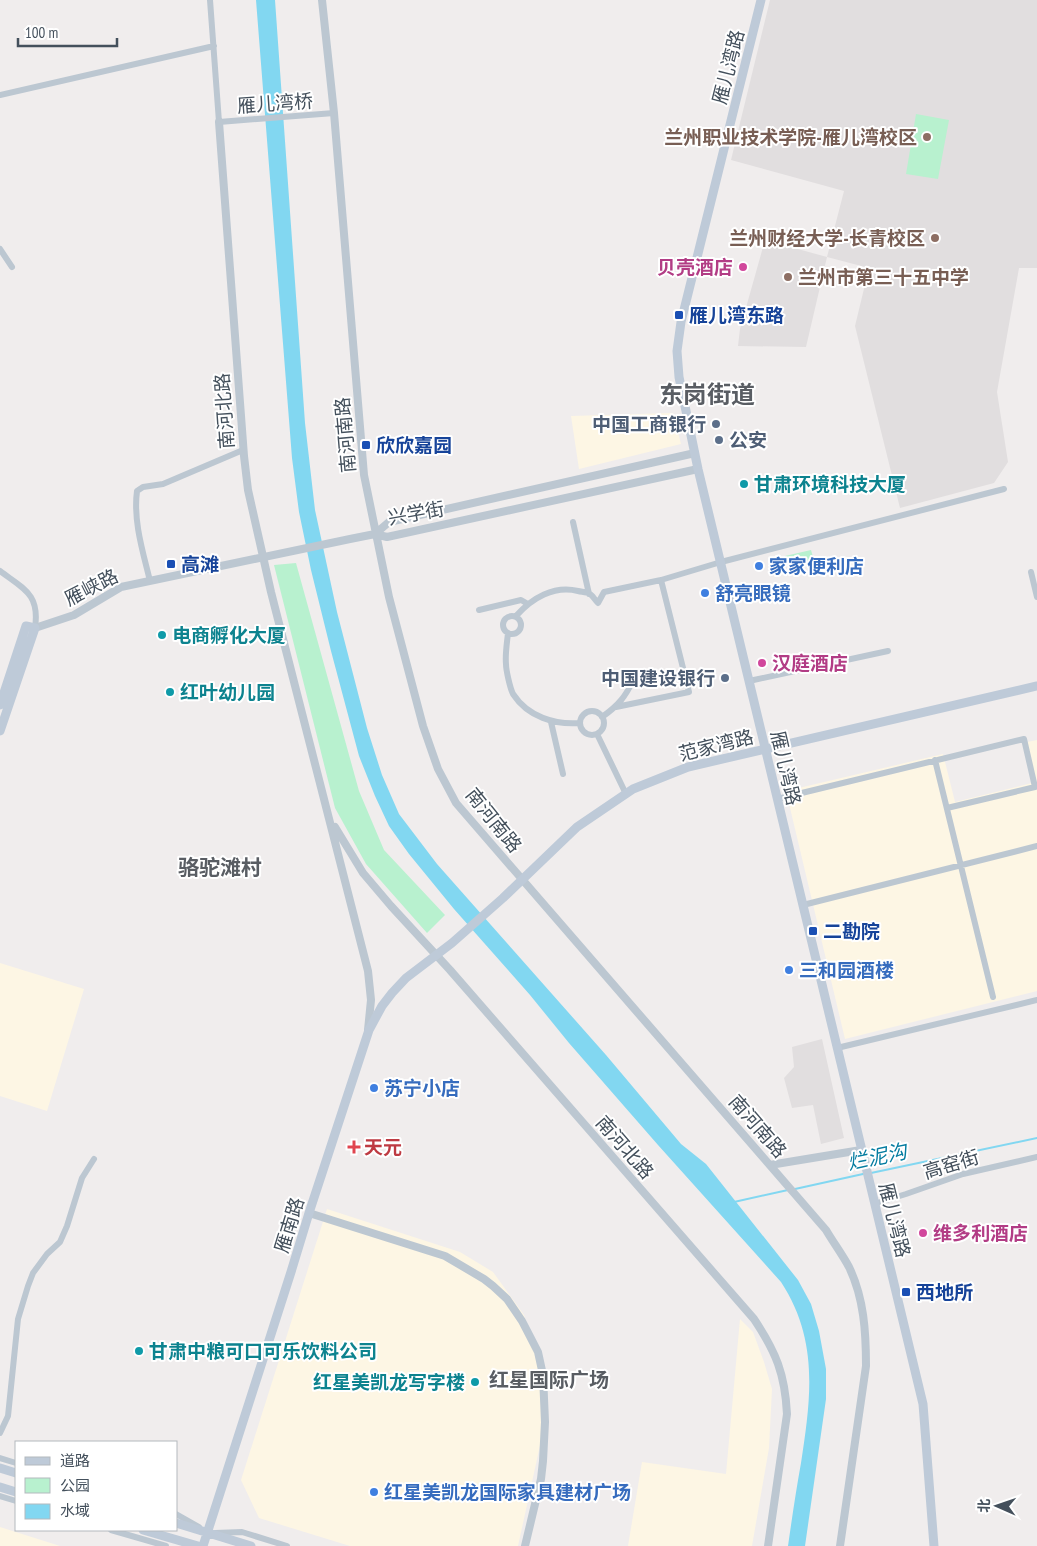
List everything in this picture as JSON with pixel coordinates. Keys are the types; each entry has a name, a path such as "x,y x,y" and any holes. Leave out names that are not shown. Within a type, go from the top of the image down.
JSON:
{"main road":[{"name":"雁儿湾路","path":"761,0 681,322 677,351 679,377 694,453 923,1404 934,1546"},
{"path":"0,705 26,626 36,628 0,731"},
{"name":"范家湾路","path":"503,898 577,827 633,789 688,767 1037,686"},
{"name":"雁南路","path":"203,1546 366,1037 374,1020 392,993 406,978 452,943 503,898"},
{"path":"0,1468 15,1473"},
{"path":"0,1487 15,1492"},
{"path":"178,1524 251,1546"},
{"path":"146,1531 198,1546"}],"street":[{"name":"南河北路","path":"210,0 243,450 248,490 263,558 368,971 371,1000 366,1037"},
{"name":"南河南路","path":"322,0 334,113 364,475 389,597 420,716 438,769 456,803 826,1230 848,1266 860,1294 866,1338 866,1366 840,1546"},
{"path":"0,95 214,46"},
{"name":"雁儿湾桥","path":"219,122 334,113"},
{"path":"0,249 12,267"},
{"path":"150,581 138,528 137,490 143,487 163,484 243,450"},
{"name":"兴学街","path":"375,534 389,522 694,453"},
{"name":"兴学街","path":"375,534 387,537 698,469"},
{"path":"516,616 520,620 520,629 516,633 508,633 504,629 504,620 508,616 516,616 539,596 555,590 572,590 589,594 598,603 604,592 661,580 721,562 1004,489"},
{"path":"573,522 589,594"},
{"name":"雁峡路","path":"36,628 74,615 121,587 375,534"},
{"path":"0,571 26,590 33,598 38,613 36,628"},
{"path":"1031,572 1037,597"},
{"path":"616,707 690,692 661,580"},
{"path":"479,610 520,600 528,604"},
{"path":"508,633 505,663 512,693 527,708 551,722 580,723"},
{"path":"749,681 888,651"},
{"path":"602,717 616,707 627,694 634,679"},
{"path":"591,711 598,712 602,717 603,727 597,734 590,735 584,732 580,723 582,716 591,711"},
{"path":"551,722 563,774"},
{"path":"597,734 626,794"},
{"path":"777,799 1024,739 1035,787 947,808"},
{"path":"935,760 993,997"},
{"name":"南河北路","path":"328,810 337,831 363,873 748,1312 767,1338 782,1373 788,1414 768,1546"},
{"path":"803,905 1037,846"},
{"path":"837,1048 1037,1000"},
{"path":"772,1167 862,1153"},
{"name":"高窑街","path":"874,1204 963,1174 1037,1157"},
{"path":"0,1433 8,1416 18,1319 28,1286 33,1273 47,1254 60,1242 82,1178 94,1159"},
{"path":"309,1213 444,1256 493,1286 507,1299 522,1321 538,1352 543,1375 545,1422 541,1479 525,1546"},
{"path":"0,1458 15,1463"},
{"path":"0,1496 15,1501"},
{"path":"178,1515 208,1533 242,1532 287,1546"},
{"path":"114,1531 166,1546"}],"shaded area":[{"name":"兰州财经大学-长青校区","path":"770,0 1037,0 1037,268 1019,268 997,392 1008,462 994,483 900,508 855,326 869,268 827,257 844,191 731,160"},
{"name":"兰州市第三十五中学","path":"765,240 827,257 806,347 738,346 740,329"},
{"path":"673,413 681,444 579,469 571,416"},
{"path":"1037,740 1037,991 845,1039 786,791 943,754 955,802 1032,783 1022,743"},
{"path":"0,963 84,989 47,1111 0,1096"},
{"path":"822,1039 844,1138 821,1144 813,1105 792,1108 784,1078 794,1067 792,1047"},
{"path":"327,1209 460,1252 493,1272 524,1315 542,1365 546,1418 518,1546 350,1546 259,1518 241,1480"},
{"path":"740,1319 753,1332 772,1389 769,1448 752,1546 628,1546 642,1462 726,1474"},
{"path":"0,1527 60,1546 0,1546"}],"green space":[{"path":"916,114 949,120 938,179 906,174"},
{"path":"811,550 815,564 789,570 785,556"},
{"path":"296,563 359,791 384,850 445,915 427,933 366,864 335,808 274,565"}],"water":[{"path":"256,0 275,0 305,423 315,510 337,612 367,728 382,775 399,814 437,864 606,1055 681,1144 706,1164 798,1280 811,1304 819,1331 826,1369 826,1399 805,1546 788,1546 807,1415 809,1370 807,1348 802,1326 781,1282 569,1043 409,854 389,826 359,756 311,570 299,512 292,458"}],"waterway":[{"name":"烂泥沟","path":"871,1173 1037,1138"},
{"name":"烂泥沟","path":"795,1189 863,1174"},
{"name":"烂泥沟","path":"734,1202 788,1190"}],"place":[{"name":"兰州职业技术学院-雁儿湾校区","path":"927,137"},
{"name":"兰州财经大学-长青校区","path":"935,238"},
{"name":"贝壳酒店","path":"743,267"},
{"name":"兰州市第三十五中学","path":"788,277"},
{"name":"雁儿湾东路","path":"679,315"},
{"name":"中国工商银行","path":"716,424"},
{"name":"公安","path":"719,440"},
{"name":"欣欣嘉园","path":"366,445"},
{"name":"甘肃环境科技大厦","path":"744,484"},
{"name":"高滩","path":"171,564"},
{"name":"家家便利店","path":"759,566"},
{"name":"舒亮眼镜","path":"705,593"},
{"name":"电商孵化大厦","path":"162,635"},
{"name":"汉庭酒店","path":"762,663"},
{"name":"中国建设银行","path":"725,678"},
{"name":"红叶幼儿园","path":"170,692"},
{"name":"二勘院","path":"813,931"},
{"name":"三和园酒楼","path":"789,970"},
{"name":"苏宁小店","path":"374,1088"},
{"name":"天元","path":"354,1147"},
{"name":"维多利酒店","path":"923,1233"},
{"name":"西地所","path":"906,1292"},
{"name":"甘肃中粮可口可乐饮料公司","path":"139,1351"},
{"name":"红星美凯龙写字楼","path":"475,1382"},
{"name":"红星美凯龙国际家具建材广场","path":"374,1492"}],"district":[{"name":"东岗街道","path":"707,394"},
{"name":"骆驼滩村","path":"220,867"},
{"name":"红星国际广场","path":"549,1380"}]}
